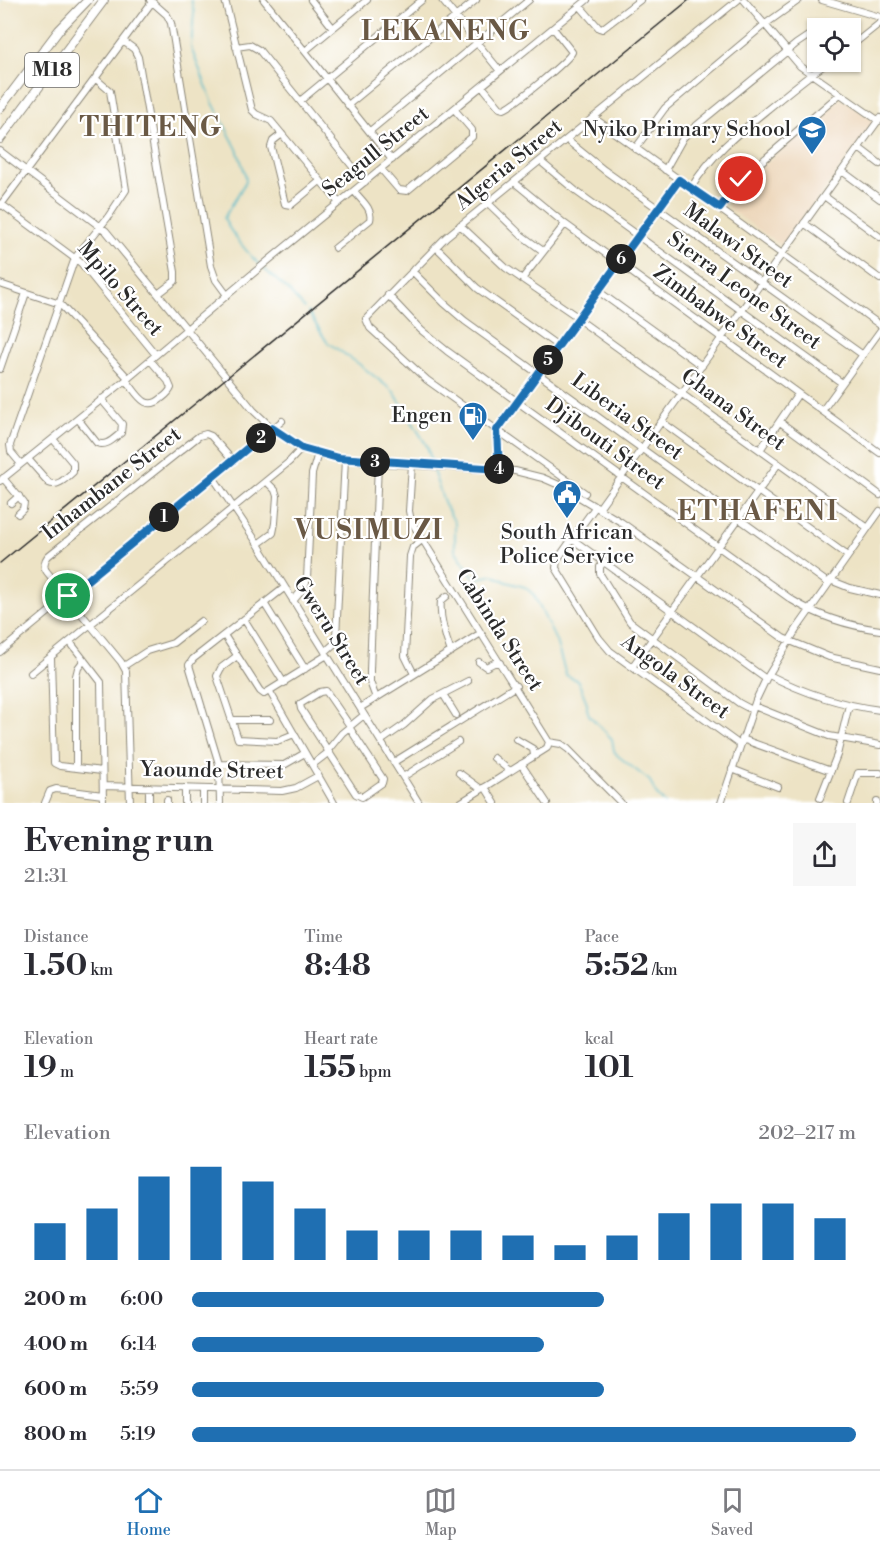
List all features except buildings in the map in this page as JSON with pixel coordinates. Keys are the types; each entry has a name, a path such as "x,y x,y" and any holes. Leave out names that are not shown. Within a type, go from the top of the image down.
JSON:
{"main road":[{"name":"M18","path":"0,108 55,35 88,0"},
{"name":"M18","path":"0,139 104,0"}],"street":[{"path":"225,0 252,110 268,119 339,203"},
{"path":"264,0 392,160"},
{"path":"311,0 333,28"},
{"path":"305,51 333,28 357,3 367,0"},
{"path":"300,100 422,0"},
{"path":"442,0 500,71"},
{"path":"348,105 476,0"},
{"path":"370,131 529,0"},
{"name":"Seagull Street","path":"2,479 127,379 226,295 587,0"},
{"path":"580,6 598,28 602,29 640,0"},
{"name":"Algeria Street","path":"497,430 420,374 370,328 366,319 460,225 738,0"},
{"path":"744,0 786,51 811,74 879,120"},
{"path":"635,149 665,108 764,25 799,0"},
{"path":"822,0 880,17"},
{"path":"1,205 96,79 151,1 167,15 171,22 211,266 216,280 226,295"},
{"path":"861,38 880,23"},
{"path":"482,87 504,110 549,75 572,54 571,48 553,28"},
{"path":"664,170 686,135 786,51 807,38"},
{"path":"123,41 134,49 138,57 176,272 175,281 158,294"},
{"path":"236,47 250,45 255,47 365,182"},
{"path":"690,188 716,153 814,72"},
{"path":"21,464 11,452 10,445 75,258 123,197 126,187 110,91 96,79"},
{"path":"720,208 741,179 840,94"},
{"path":"381,169 399,190 404,191 410,188 473,136 472,130 454,109"},
{"path":"594,118 880,326"},
{"name":"Angola Street","path":"831,771 741,742 610,651 557,570 557,560 622,477 879,120"},
{"path":"282,134 273,141 271,147 285,204 291,205 320,181"},
{"name":"Malawi Street","path":"567,140 604,170 862,355"},
{"path":"858,148 880,164"},
{"path":"0,151 100,226 254,411 272,428 302,448 345,459 499,469 523,472 543,478 560,485 597,507 789,641 829,657 880,668"},
{"name":"Sierra Leone Street","path":"540,161 571,188 842,383"},
{"path":"842,171 880,199"},
{"path":"499,469 497,430 679,180"},
{"name":"Zimbabwe Street","path":"514,182 565,224 880,453"},
{"path":"335,248 371,217 370,211 354,191"},
{"path":"824,196 880,237"},
{"path":"488,203 520,235 543,251"},
{"name":"Mpilo Street","path":"1,205 75,258 156,355"},
{"path":"804,223 880,279"},
{"path":"522,279 565,224"},
{"name":"Ghana Street","path":"460,225 499,262 868,528"},
{"path":"436,247 477,288 558,346"},
{"name":"Liberia Street","path":"412,271 453,312 738,519 829,581 880,595"},
{"path":"0,284 60,304 146,403 151,405 156,404 171,388 168,381 150,360"},
{"path":"598,291 702,366"},
{"path":"0,369 26,293"},
{"name":"Djibouti Street","path":"388,296 433,340 718,547 809,610 854,625 880,630"},
{"path":"822,411 880,332"},
{"path":"760,450 798,394"},
{"path":"78,419 99,444 105,444 121,433 122,424 101,399"},
{"path":"0,652 282,421"},
{"path":"662,422 848,556"},
{"path":"780,422 880,495"},
{"path":"497,430 585,493"},
{"name":"Inhambane Street","path":"124,666 46,570 44,562 48,556 198,436 206,434 211,436 233,461"},
{"path":"28,459 53,485 73,472 73,463 52,439"},
{"path":"31,674 289,462 302,448"},
{"path":"293,601 304,588 307,579 312,474 318,453"},
{"path":"224,635 261,693 266,694 305,669 335,643 345,459"},
{"path":"376,698 370,681 370,670 378,462"},
{"name":"Cabinda Street","path":"412,464 409,516 516,686 549,744"},
{"path":"632,667 778,464"},
{"name":"Gweru Street","path":"213,477 258,544 419,803"},
{"path":"2,479 20,496 24,507 18,514"},
{"path":"258,544 271,535 275,523 277,496 266,481"},
{"path":"11,503 20,496"},
{"path":"721,803 753,708 768,677 809,610 880,511"},
{"path":"572,539 768,677 849,705 880,710"},
{"path":"414,674 406,660 405,652 410,556 413,547 422,540"},
{"path":"604,561 600,572 622,612 634,626 739,703 822,734 880,745"},
{"path":"220,803 219,764 189,665 193,659 284,588"},
{"path":"447,596 441,601 441,609 445,635 452,652"},
{"path":"264,603 305,669"},
{"path":"244,619 284,683"},
{"path":"130,803 127,680 124,666 147,651 173,643 201,621"},
{"path":"360,708 481,633"},
{"path":"70,642 100,682 103,803"},
{"path":"237,656 221,668 217,676 236,735 240,740 277,741 294,734"},
{"path":"51,658 54,760 57,765 102,771"},
{"path":"76,768 76,676 84,660"},
{"path":"479,662 486,667 500,663"},
{"path":"381,741 434,699 468,681"},
{"path":"394,762 516,686"},
{"path":"321,691 326,691 383,778 383,782 364,796 357,796 329,751 301,710 301,703 321,691"},
{"path":"270,692 333,800 324,803"},
{"path":"443,694 456,715"},
{"path":"819,798 837,755 849,705"},
{"path":"312,765 364,715"},
{"path":"231,720 270,720"},
{"path":"516,739 532,749 534,755"},
{"path":"403,777 458,742"},
{"path":"460,803 549,744 561,744 621,803"},
{"path":"219,764 284,765 305,753"},
{"path":"494,758 510,771"},
{"path":"521,764 547,803"},
{"path":"732,769 778,787"},
{"path":"459,773 483,788 495,803"},
{"path":"848,803 858,773 880,773"},
{"name":"Yaounde Street","path":"103,786 287,790 296,788 318,776"},
{"path":"149,788 149,803"},
{"path":"185,788 186,803"},
{"path":"45,803 50,791 56,789 103,795"},
{"path":"203,789 203,803"}],"shaded area":[{"name":"Nyiko Primary School","path":"839,100 844,100 871,119 872,125 785,244 779,244 729,209 728,205 741,185"}],"waterway":[{"path":"191,0 194,12 191,48 213,103 237,149 245,173 246,181 224,218 240,243 261,266"},
{"path":"264,269 304,308"},
{"path":"308,312 327,342 394,392 427,446 432,463"},
{"path":"432,468 445,505 455,523 455,550 473,576 480,578 493,575 525,587 534,595 556,641 566,675 578,681 589,715 612,739 614,751 618,756 650,781 656,794 665,803"}],"railway":[{"path":"0,563 689,0"}],"place":[{"name":"Nyiko Primary School","path":"812,156"},
{"name":"Engen","path":"473,442"},
{"name":"South African Police Service","path":"567,520"}],"district":[{"name":"LEKANENG","path":"446,32"},
{"name":"THITENG","path":"151,128"},
{"name":"ETHAFENI","path":"758,512"},
{"name":"VUSIMUZI","path":"369,531"}],"route":[{"path":"68,596 272,428 302,448 338,458 499,469 497,430 679,180 720,208 741,179"}]}
